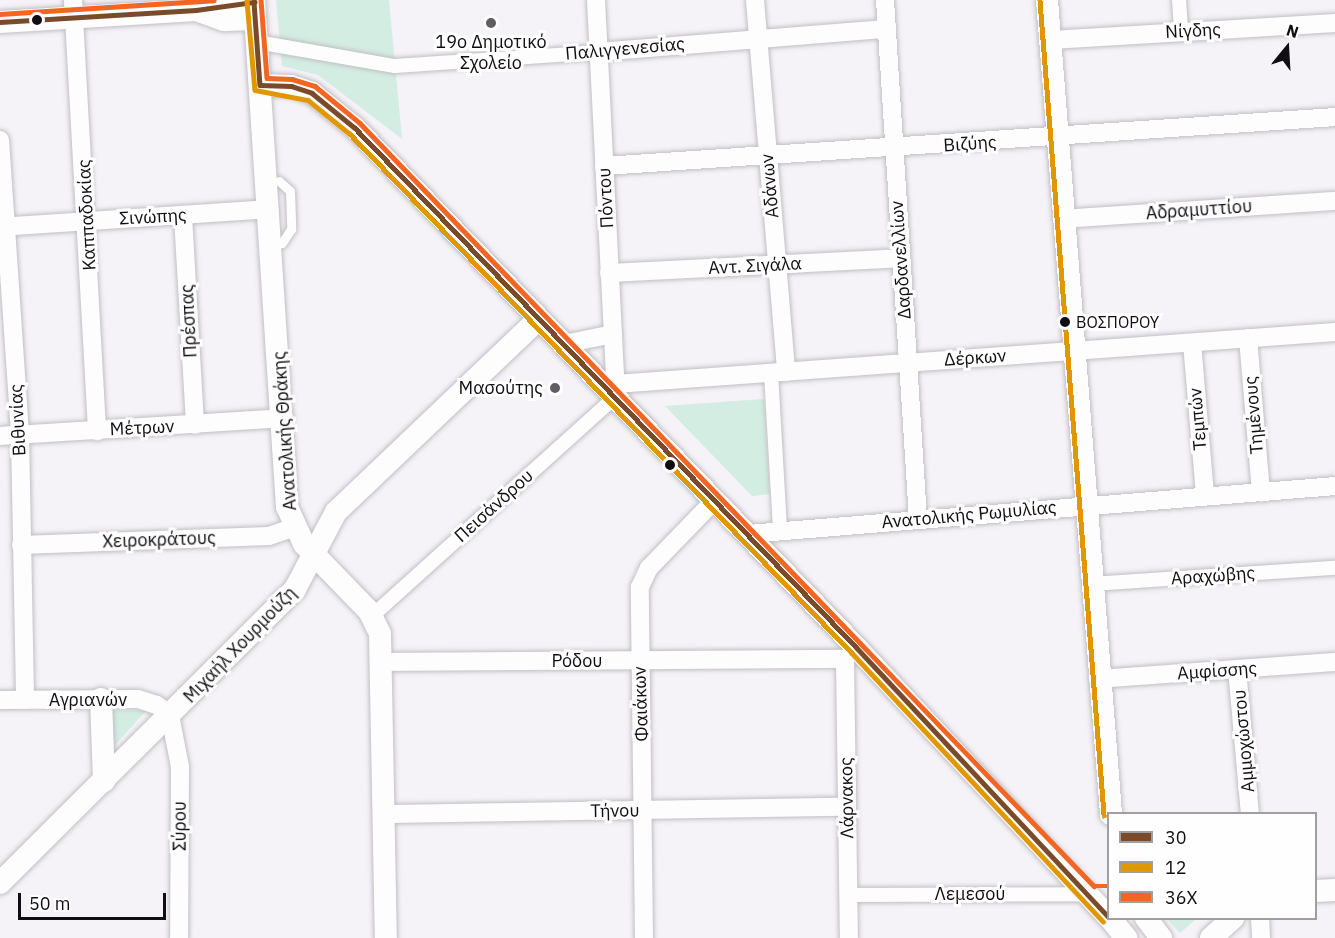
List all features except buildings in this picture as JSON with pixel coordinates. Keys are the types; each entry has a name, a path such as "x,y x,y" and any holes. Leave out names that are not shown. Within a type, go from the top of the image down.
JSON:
{"street":[{"name":"Πόντου","path":"596,0 615,390"},
{"name":"Αδάνων","path":"755,0 777,265 778,373"},
{"name":"Δαρδανελλίων","path":"885,0 918,519"},
{"path":"1047,0 1098,679 1111,812"},
{"path":"1179,0 1181,32"},
{"path":"0,22 73,9 167,6 196,10 219,19 255,7"},
{"name":"Ανατολικής Θράκης","path":"255,7 284,418 287,507 295,527 313,556 372,616 380,634 386,938"},
{"name":"Καππαδοκίας","path":"73,9 88,221 97,431"},
{"name":"Νίγδης","path":"1051,40 1335,22"},
{"name":"Παλιγγενεσίας","path":"257,42 395,66 886,29"},
{"path":"260,85 303,88 329,105 564,344 615,390 748,534 850,653 1100,894 1107,910"},
{"name":"Βιζύης","path":"604,166 768,154 894,149 1335,117"},
{"name":"Βιθυνίας","path":"0,140 3,226 20,435 25,700"},
{"name":"Αδραμυττίου","path":"1062,219 1335,201"},
{"name":"Σινώπης","path":"3,226 269,209"},
{"name":"Πρέσπας","path":"183,216 195,425"},
{"name":"Αντ. Σιγάλα","path":"609,273 901,258"},
{"name":"Μιχαήλ Χουρμούζη","path":"0,883 171,716 295,590 336,512 539,319"},
{"name":"Δέρκων","path":"615,390 778,373 1335,332"},
{"path":"564,344 612,334"},
{"name":"Τημένους","path":"1248,338 1261,492"},
{"name":"Τεμπών","path":"1192,342 1205,496"},
{"path":"778,373 780,530"},
{"name":"Πεισάνδρου","path":"372,616 615,390"},
{"name":"Μέτρων","path":"0,436 284,418"},
{"name":"Ανατολικής Ρωμυλίας","path":"748,534 1335,486"},
{"name":"Φαιάκων","path":"644,938 644,810 639,661 643,576 715,500"},
{"name":"Χειροκράτους","path":"21,545 269,536 295,527"},
{"name":"Αραχώβης","path":"1091,584 1335,568"},
{"name":"Ρόδου","path":"381,662 639,661 850,653"},
{"name":"Λάρνακος","path":"849,938 847,807 850,653"},
{"name":"Αμφίσσης","path":"1098,679 1335,662"},
{"name":"Αμμοχώστου","path":"1237,669 1250,812"},
{"path":"101,699 104,781"},
{"name":"Αγριανών","path":"0,700 143,700 171,716"},
{"name":"Σύρου","path":"171,716 180,767 179,938"},
{"name":"Τήνου","path":"383,814 847,807"},
{"path":"1317,891 1335,890"},
{"name":"Λεμεσού","path":"848,895 1100,894"},
{"path":"1148,920 1161,938"},
{"path":"1211,938 1231,920"},
{"path":"1260,920 1261,938"}],"lane":[{"path":"279,181 290,191 291,229 282,243"}],"green space":[{"path":"276,0 389,0 402,139 318,75 282,66"},
{"path":"764,399 770,494 752,496 665,406"},
{"path":"107,711 146,711 115,745 111,744"},
{"path":"1168,920 1195,920 1180,933"}],"transit line":[{"name":"36Χ","path":"0,14 214,0"},
{"name":"36Χ","path":"261,0 267,78 292,79 315,86 360,123 1094,886 1107,886"},
{"name":"12","path":"247,1 255,90 308,100 350,134 851,652 1103,921"},
{"name":"12","path":"1040,1 1104,815"},
{"name":"30","path":"0,22 196,10 254,2 260,85"},
{"name":"30","path":"260,85 291,86 312,93 355,128 856,647 1107,915"}],"place":[{"name":"19ο Δημοτικό Σχολείο","path":"491,23"},
{"name":"ΒΟΣΠΟΡΟΥ","path":"1065,322"},
{"name":"Μασούτης","path":"555,388"}]}
